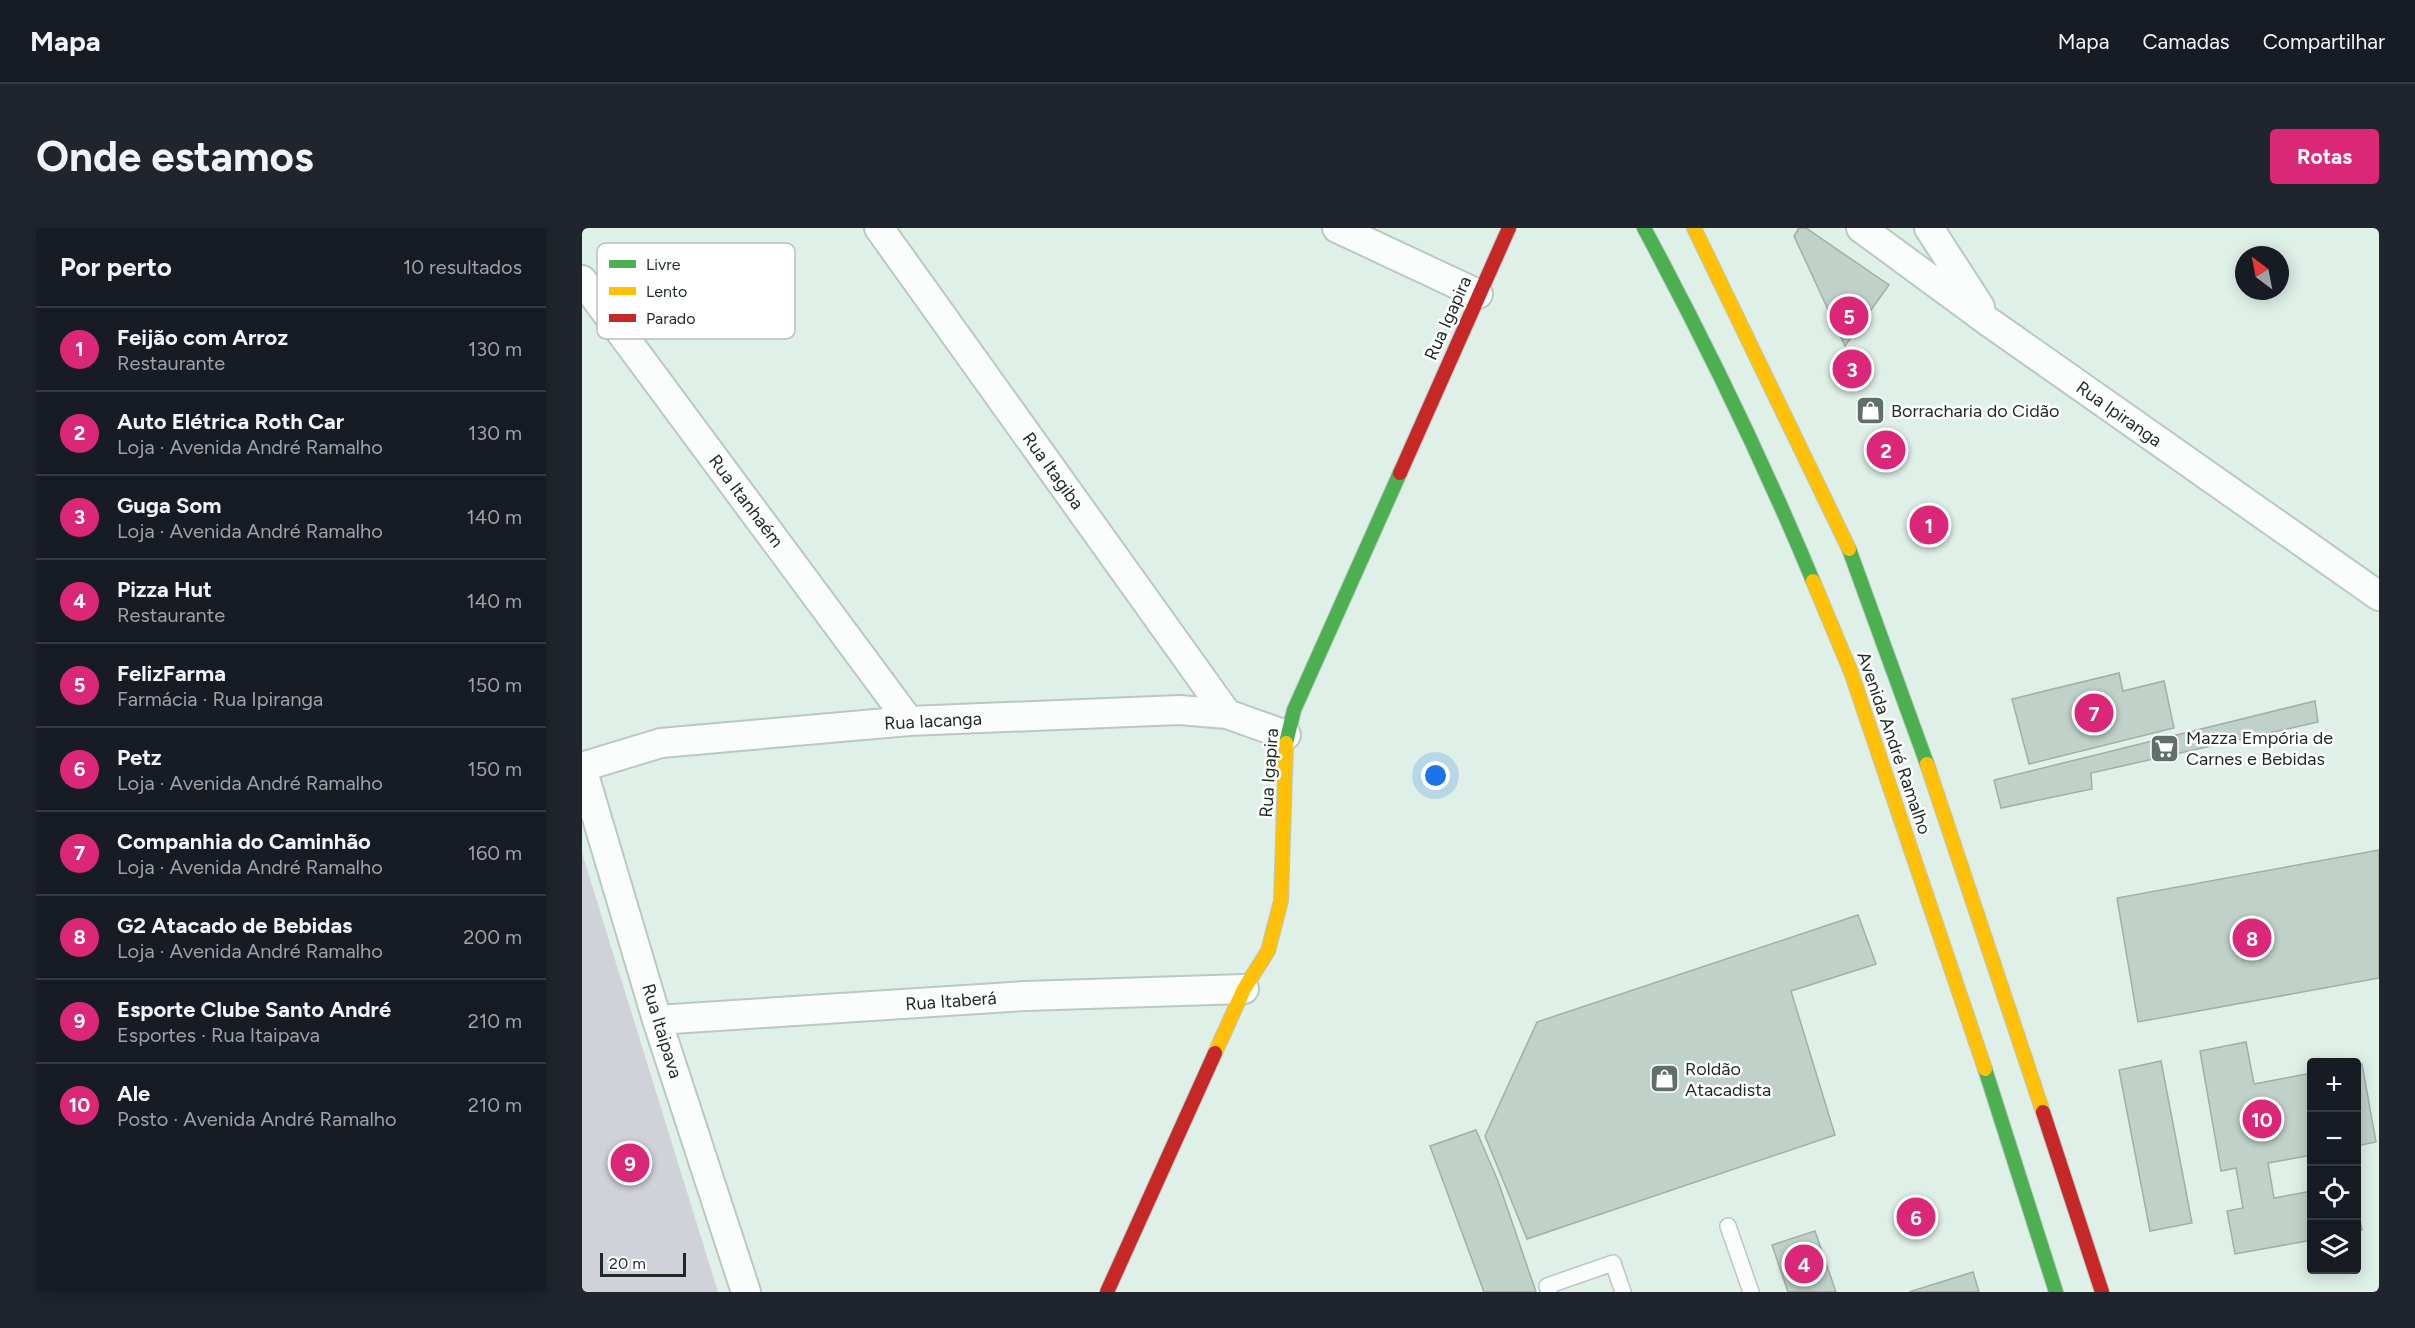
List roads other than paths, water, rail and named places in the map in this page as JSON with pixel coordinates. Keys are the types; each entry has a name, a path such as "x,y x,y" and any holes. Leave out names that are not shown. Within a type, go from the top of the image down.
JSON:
{"main road":[{"name":"Rua Igapira","path":"1107,1292 1244,989 1268,951 1281,902 1286,735 1294,710 1509,228"},
{"name":"Avenida André Ramalho","path":"1644,228 1779,499 1851,672 2006,1132 2056,1292"},
{"name":"Avenida André Ramalho","path":"1694,228 1697,246 1842,532 1877,618 1947,819 2102,1292"},
{"path":"1697,246 1706,228"},
{"path":"1659,258 1674,259"}],"street":[{"name":"Rua Itagiba","path":"879,228 1227,714"},
{"path":"1337,228 1478,294"},
{"name":"Rua Ipiranga","path":"1861,228 1989,322 2379,596"},
{"path":"1929,228 1989,322"},
{"name":"Rua Itanhaém","path":"582,280 597,300"},
{"name":"Rua Itanhaém","path":"626,339 909,721"},
{"name":"Rua Iacanga","path":"582,768 661,743 909,721 1179,710 1227,714 1286,735"},
{"name":"Rua Itaipava","path":"582,768 657,1020 746,1292"},
{"name":"Rua Itaberá","path":"657,1020 1025,996 1244,989"}],"lane":[{"path":"1728,1226 1751,1292"},
{"path":"1549,1292 1547,1286 1612,1263 1623,1292"}],"place":[{"name":"FelizFarma","path":"1849,316"},
{"name":"Guga Som","path":"1852,369"},
{"name":"Borracharia do Cidão","path":"1870,411"},
{"name":"Auto Elétrica Roth Car","path":"1886,450"},
{"name":"Feijão com Arroz","path":"1929,525"},
{"name":"Companhia do Caminhão","path":"2094,713"},
{"name":"Mazza Empória de Carnes e Bebidas","path":"2165,748"},
{"name":"G2 Atacado de Bebidas","path":"2252,938"},
{"name":"Roldão Atacadista","path":"1664,1079"},
{"name":"Ale","path":"2262,1119"},
{"name":"Esporte Clube Santo André","path":"630,1163"},
{"name":"Petz","path":"1916,1217"},
{"name":"Pizza Hut","path":"1804,1264"}]}
